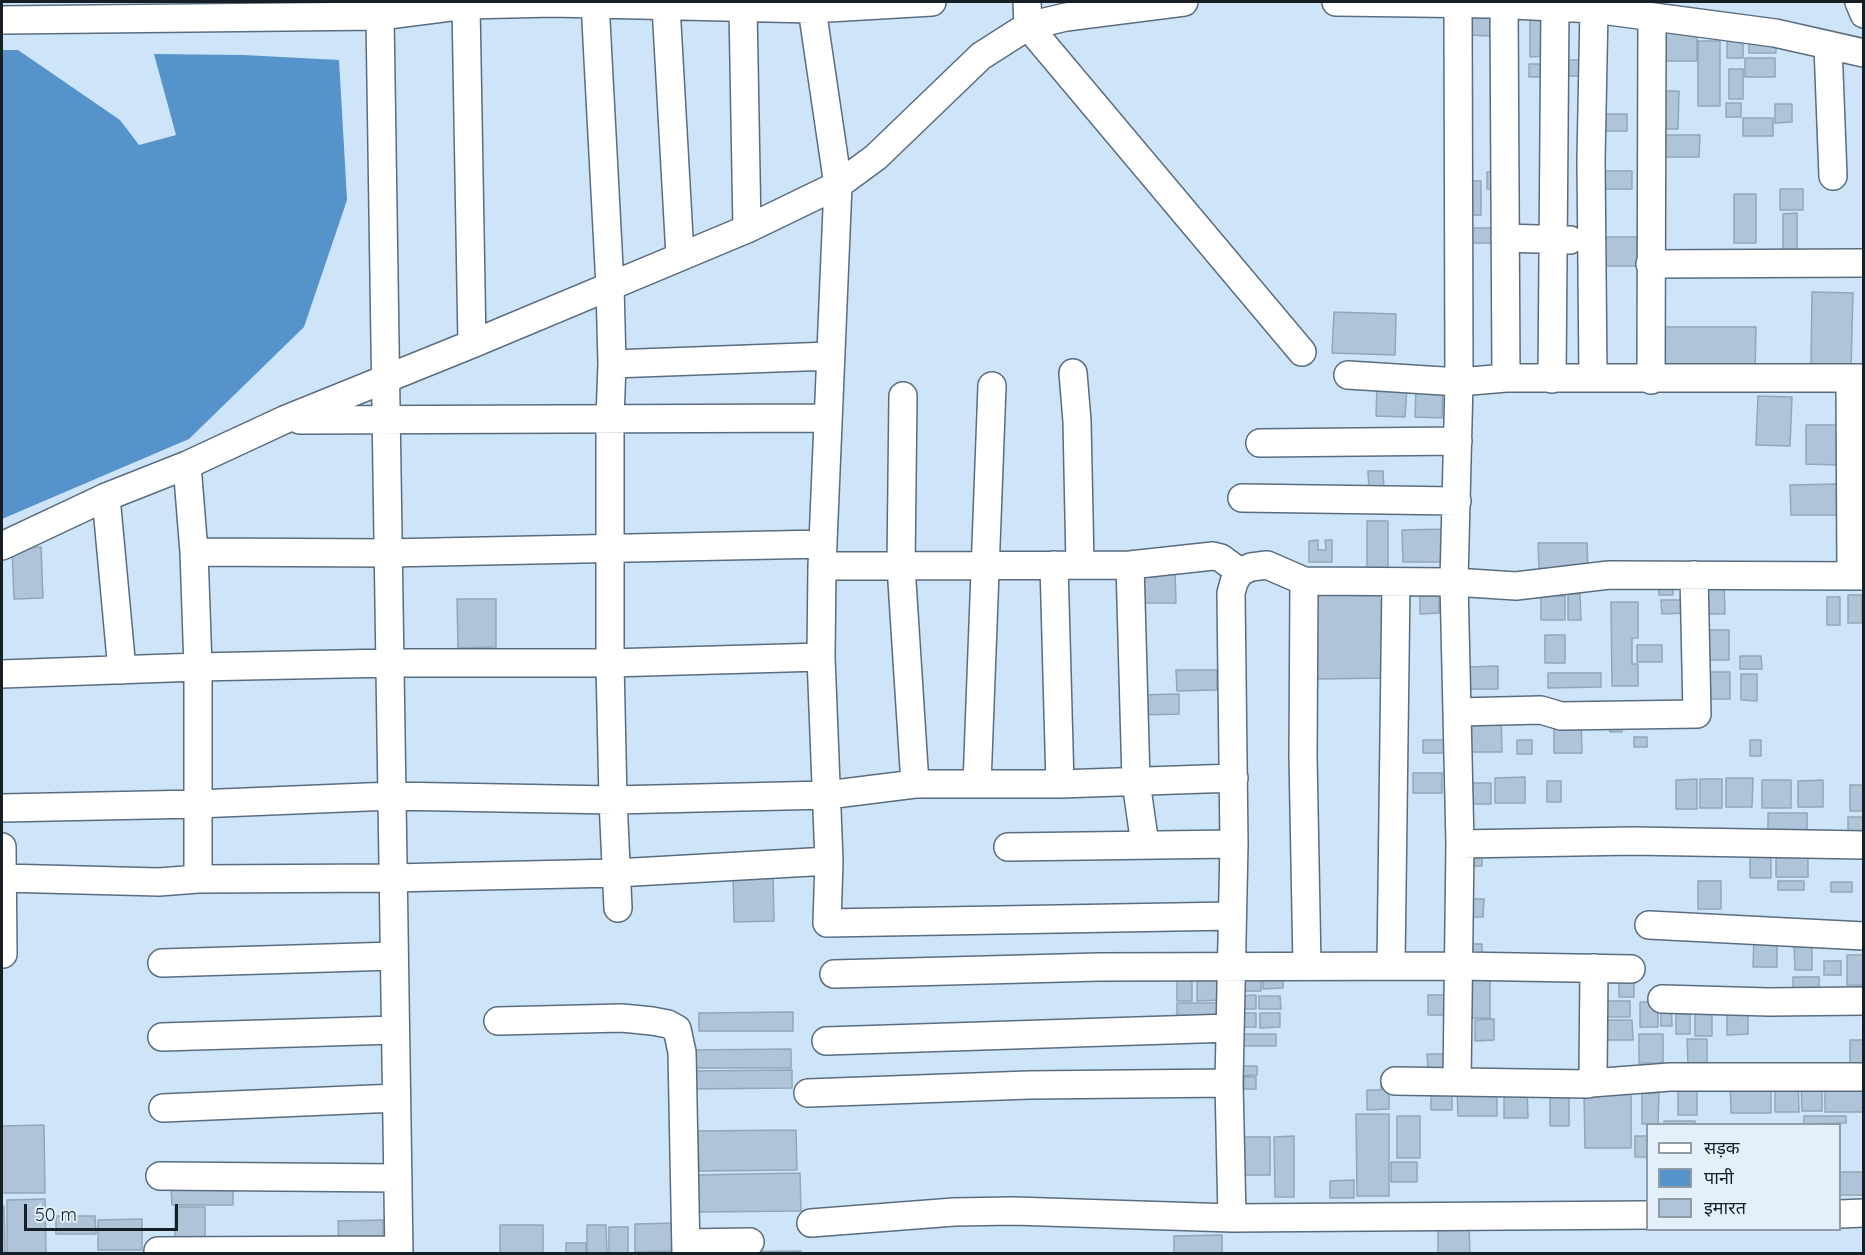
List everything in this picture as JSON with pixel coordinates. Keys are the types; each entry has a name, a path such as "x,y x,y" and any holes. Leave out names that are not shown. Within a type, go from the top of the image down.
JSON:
{"street":[{"path":"2,20 61,10 380,16 466,5 553,2 639,3 666,6 706,4 743,7 932,2"},
{"path":"595,2 612,364 610,663 618,908"},
{"path":"2,546 106,497 187,465 284,420 747,229 837,185 876,157 1028,14 1067,9 1184,2"},
{"path":"1336,2 1429,2 1594,9 1776,33 1863,53"},
{"path":"1859,2 1863,14"},
{"path":"1457,1082 1460,844 1454,582 1459,382 1458,3"},
{"path":"466,5 472,344"},
{"path":"811,5 837,185 827,418 821,657 827,795 827,924 1232,916"},
{"path":"1504,5 1506,378"},
{"path":"666,6 680,255"},
{"path":"743,7 747,229"},
{"path":"1552,379 1555,7"},
{"path":"1593,378 1594,9"},
{"path":"1028,14 1302,352"},
{"path":"158,1251 399,1252 384,419 380,16"},
{"path":"1651,380 1652,17"},
{"path":"1828,46 1833,176"},
{"path":"1505,238 1592,240"},
{"path":"1650,264 1863,264"},
{"path":"612,364 830,356"},
{"path":"1060,784 1067,564 1077,421 1073,373"},
{"path":"1232,1218 1229,1083 1234,844 1231,593 1240,572 1251,567 1267,565 1304,581 1454,582 1516,586 1609,575 1857,575 1857,378 1651,380 1506,378 1459,382 1348,375"},
{"path":"976,784 992,386"},
{"path":"903,396 901,566 915,784"},
{"path":"284,420 827,418"},
{"path":"1260,443 1458,441"},
{"path":"187,465 194,552 198,667 198,879"},
{"path":"106,497 122,670"},
{"path":"1242,498 1456,501"},
{"path":"194,552 388,553 610,547 823,555 901,566 1130,565 1213,556 1221,558 1240,572"},
{"path":"1130,565 1136,782 1145,845"},
{"path":"1458,712 1541,710 1561,716 1696,714 1694,575"},
{"path":"1304,581 1303,756 1307,966"},
{"path":"1391,966 1396,582"},
{"path":"2,674 389,663 610,663 821,657"},
{"path":"2,808 197,804 391,796 613,800 827,795 915,784 1060,784 1234,778"},
{"path":"1460,844 1633,841 1863,845"},
{"path":"1008,847 1234,844"},
{"path":"2,847 3,954"},
{"path":"3,878 159,882 198,879 392,878 616,873 828,861"},
{"path":"1649,925 1863,936"},
{"path":"162,963 394,956"},
{"path":"834,974 1099,967 1459,966 1631,969"},
{"path":"1591,1083 1594,968"},
{"path":"1662,999 1768,1002 1863,1001"},
{"path":"498,1021 621,1018 668,1024 677,1029 682,1052 686,1248 750,1242"},
{"path":"826,1041 1230,1028"},
{"path":"162,1037 395,1030"},
{"path":"1395,1081 1583,1085 1670,1077 1863,1077"},
{"path":"807,1093 1029,1085 1229,1083"},
{"path":"163,1108 396,1098"},
{"path":"160,1176 398,1178"},
{"path":"811,1223 954,1212 1014,1211 1232,1218 1646,1215"},
{"path":"1841,1214 1863,1213"}],"water":[{"path":"2,50 18,50 120,120 139,145 176,135 154,54 243,55 339,60 347,200 304,327 189,439 2,519"}],"building":[{"path":"1464,8 1496,8 1495,36 1464,35"},
{"path":"1530,20 1547,20 1547,56 1530,57"},
{"path":"1653,32 1697,32 1697,61 1653,61"},
{"path":"1749,37 1776,37 1776,53 1749,53"},
{"path":"1727,40 1743,40 1743,58 1727,58"},
{"path":"1698,41 1720,41 1720,106 1698,106"},
{"path":"1745,58 1775,58 1775,77 1745,77"},
{"path":"1557,60 1589,60 1589,76 1557,76"},
{"path":"1529,64 1546,64 1546,77 1529,77"},
{"path":"1729,69 1743,69 1743,99 1729,99"},
{"path":"1654,91 1679,91 1678,129 1653,129"},
{"path":"1726,103 1741,103 1741,117 1726,117"},
{"path":"1775,104 1792,104 1792,122 1775,123"},
{"path":"1602,114 1627,114 1627,131 1602,131"},
{"path":"1743,118 1773,118 1773,136 1743,136"},
{"path":"1660,135 1700,135 1699,157 1660,157"},
{"path":"1593,171 1632,171 1632,189 1593,189"},
{"path":"1487,172 1501,172 1501,189 1487,189"},
{"path":"1461,181 1481,181 1481,215 1461,215"},
{"path":"1780,189 1803,189 1803,210 1780,210"},
{"path":"1734,194 1756,194 1756,243 1734,243"},
{"path":"1797,213 1797,251 1783,251 1783,214"},
{"path":"1463,228 1500,228 1500,243 1463,243"},
{"path":"1599,237 1637,237 1637,266 1599,266"},
{"path":"1812,292 1853,293 1851,367 1811,366"},
{"path":"1334,312 1396,314 1395,355 1332,353"},
{"path":"1655,327 1756,327 1755,370 1655,370"},
{"path":"1377,385 1407,387 1405,417 1376,416"},
{"path":"1416,385 1443,387 1442,418 1415,417"},
{"path":"1758,396 1792,397 1790,446 1756,445"},
{"path":"1806,425 1838,425 1838,465 1806,464"},
{"path":"1368,471 1383,471 1384,490 1369,491"},
{"path":"1839,484 1839,515 1791,515 1790,485"},
{"path":"1367,521 1388,521 1388,577 1367,577"},
{"path":"1449,529 1449,562 1403,562 1402,530"},
{"path":"1318,540 1318,550 1326,550 1325,540 1332,540 1332,562 1309,562 1309,541"},
{"path":"1538,543 1587,543 1588,570 1539,570"},
{"path":"41,547 43,598 14,599 12,549"},
{"path":"1141,571 1175,571 1176,603 1141,603"},
{"path":"1659,578 1673,578 1673,595 1659,595"},
{"path":"1697,580 1724,580 1725,614 1697,614"},
{"path":"1386,584 1388,678 1316,679 1315,586"},
{"path":"1420,589 1439,589 1439,613 1420,614"},
{"path":"1568,594 1580,594 1581,620 1568,620"},
{"path":"1848,595 1862,595 1862,623 1848,623"},
{"path":"1541,596 1565,596 1565,620 1541,620"},
{"path":"1827,597 1840,597 1840,625 1827,625"},
{"path":"457,599 496,599 496,647 458,648"},
{"path":"1661,600 1685,600 1685,613 1662,614"},
{"path":"1611,602 1638,602 1638,638 1632,638 1632,664 1638,664 1638,686 1612,686"},
{"path":"1700,630 1729,630 1729,660 1700,660"},
{"path":"1545,635 1565,635 1565,663 1545,663"},
{"path":"1637,645 1662,645 1662,662 1637,662"},
{"path":"1740,656 1761,656 1762,669 1740,669"},
{"path":"1498,666 1498,689 1469,689 1469,667"},
{"path":"1176,670 1217,670 1217,690 1177,691"},
{"path":"1699,672 1730,672 1730,699 1699,699"},
{"path":"1548,673 1601,673 1601,687 1548,688"},
{"path":"1741,674 1757,674 1757,701 1741,700"},
{"path":"1179,694 1179,714 1139,715 1138,695"},
{"path":"1463,715 1501,715 1502,752 1463,752"},
{"path":"1610,717 1621,718 1622,732 1610,732"},
{"path":"1554,718 1581,718 1582,753 1554,753"},
{"path":"1634,737 1647,737 1647,747 1634,747"},
{"path":"1423,740 1447,740 1448,753 1423,753"},
{"path":"1517,740 1532,740 1532,754 1517,754"},
{"path":"1750,740 1761,740 1761,756 1750,756"},
{"path":"1413,773 1442,773 1442,793 1413,793"},
{"path":"1525,777 1525,803 1495,803 1495,778"},
{"path":"1726,778 1753,778 1752,807 1726,807"},
{"path":"1697,779 1697,809 1676,809 1676,780"},
{"path":"1700,779 1722,779 1722,808 1700,808"},
{"path":"1762,780 1791,780 1791,808 1762,808"},
{"path":"1823,780 1823,807 1798,807 1798,781"},
{"path":"1547,781 1561,781 1561,802 1547,802"},
{"path":"1463,783 1491,783 1491,804 1463,804"},
{"path":"1850,785 1864,785 1864,811 1850,811"},
{"path":"1768,813 1807,813 1807,840 1768,840"},
{"path":"1848,817 1864,817 1864,841 1848,841"},
{"path":"1750,850 1771,850 1771,878 1750,878"},
{"path":"1468,853 1482,853 1482,866 1468,866"},
{"path":"1776,855 1808,855 1808,877 1776,877"},
{"path":"773,872 774,921 734,922 733,873"},
{"path":"1698,881 1721,881 1721,909 1698,909"},
{"path":"1778,881 1804,881 1804,890 1778,890"},
{"path":"1831,882 1852,882 1852,892 1831,892"},
{"path":"1468,899 1484,899 1483,917 1467,917"},
{"path":"1777,937 1777,967 1753,967 1754,938"},
{"path":"1471,944 1482,944 1482,960 1471,960"},
{"path":"1794,944 1812,944 1812,970 1795,970"},
{"path":"1847,955 1864,955 1864,985 1847,985"},
{"path":"1824,961 1841,961 1841,975 1824,975"},
{"path":"1197,970 1225,970 1225,1000 1197,1001"},
{"path":"1472,970 1490,970 1490,1018 1472,1018"},
{"path":"1239,973 1261,973 1261,991 1239,991"},
{"path":"1283,973 1283,988 1263,989 1263,974"},
{"path":"1619,973 1634,973 1634,997 1619,997"},
{"path":"1177,975 1192,975 1192,1001 1177,1001"},
{"path":"1793,977 1819,977 1819,995 1793,995"},
{"path":"1256,995 1256,1009 1237,1009 1237,996"},
{"path":"1428,995 1446,995 1446,1015 1428,1015"},
{"path":"1259,996 1280,996 1281,1009 1259,1009"},
{"path":"1595,1001 1630,1001 1630,1017 1595,1017"},
{"path":"1661,1001 1671,1001 1672,1026 1661,1026"},
{"path":"1640,1002 1658,1002 1658,1027 1640,1027"},
{"path":"1177,1003 1224,1003 1224,1025 1177,1025"},
{"path":"1676,1007 1690,1007 1690,1034 1676,1034"},
{"path":"1695,1007 1712,1007 1712,1036 1695,1036"},
{"path":"1727,1007 1748,1007 1748,1034 1727,1035"},
{"path":"793,1012 793,1031 699,1031 699,1013"},
{"path":"1238,1013 1256,1013 1256,1027 1238,1027"},
{"path":"1260,1013 1280,1013 1280,1027 1260,1028"},
{"path":"1494,1019 1494,1040 1475,1041 1475,1020"},
{"path":"1603,1020 1632,1020 1633,1040 1603,1040"},
{"path":"1238,1034 1276,1034 1276,1046 1239,1046"},
{"path":"1639,1034 1663,1034 1663,1063 1639,1063"},
{"path":"1687,1039 1707,1039 1707,1064 1688,1064"},
{"path":"1850,1040 1864,1040 1864,1064 1850,1064"},
{"path":"791,1049 791,1068 688,1068 688,1050"},
{"path":"1427,1054 1448,1054 1448,1069 1428,1069"},
{"path":"1236,1066 1257,1066 1257,1075 1236,1076"},
{"path":"792,1070 792,1088 690,1089 690,1071"},
{"path":"1381,1076 1389,1076 1389,1109 1367,1110 1367,1090 1381,1090"},
{"path":"1244,1077 1256,1077 1256,1089 1244,1089"},
{"path":"1730,1079 1771,1079 1771,1113 1731,1113"},
{"path":"1678,1080 1697,1080 1697,1115 1678,1115"},
{"path":"1775,1081 1798,1081 1799,1112 1775,1112"},
{"path":"1825,1081 1864,1081 1864,1112 1825,1112"},
{"path":"1801,1082 1822,1082 1822,1111 1802,1111"},
{"path":"1452,1083 1452,1110 1431,1110 1431,1084"},
{"path":"1504,1086 1527,1086 1528,1118 1504,1118"},
{"path":"1497,1088 1497,1116 1458,1116 1457,1089"},
{"path":"1584,1093 1631,1093 1631,1148 1585,1148"},
{"path":"1642,1093 1659,1093 1658,1123 1642,1124"},
{"path":"1550,1095 1569,1095 1569,1126 1550,1126"},
{"path":"1356,1114 1389,1114 1389,1196 1357,1196"},
{"path":"1397,1116 1420,1116 1420,1158 1397,1158"},
{"path":"1804,1116 1846,1116 1846,1123 1804,1123"},
{"path":"1664,1121 1695,1121 1695,1123 1664,1123"},
{"path":"44,1125 45,1193 2,1193 2,1126"},
{"path":"796,1130 797,1170 699,1171 698,1131"},
{"path":"1294,1136 1294,1197 1275,1197 1274,1137"},
{"path":"1635,1136 1646,1136 1646,1157 1635,1157"},
{"path":"1238,1137 1270,1137 1270,1175 1238,1175"},
{"path":"1391,1162 1417,1162 1417,1182 1391,1182"},
{"path":"1841,1172 1864,1172 1864,1195 1841,1195"},
{"path":"800,1173 801,1211 697,1212 696,1175"},
{"path":"1354,1180 1354,1198 1330,1198 1330,1181"},
{"path":"233,1186 233,1205 172,1205 171,1187"},
{"path":"45,1199 46,1254 7,1254 7,1200"},
{"path":"2,1206 4,1206 5,1254 2,1254"},
{"path":"175,1207 205,1207 205,1243 175,1243"},
{"path":"56,1216 95,1216 96,1234 56,1234"},
{"path":"142,1219 142,1250 98,1250 98,1220"},
{"path":"383,1220 383,1245 339,1246 338,1221"},
{"path":"678,1223 679,1251 635,1252 635,1224"},
{"path":"500,1225 543,1225 543,1254 500,1254"},
{"path":"587,1225 606,1225 607,1254 587,1254"},
{"path":"1438,1226 1469,1226 1470,1254 1438,1254"},
{"path":"609,1227 628,1227 628,1254 609,1254"},
{"path":"1222,1235 1222,1254 1174,1254 1174,1236"},
{"path":"566,1243 586,1243 586,1254 566,1254"},
{"path":"801,1251 801,1254 697,1254 697,1252"}]}
